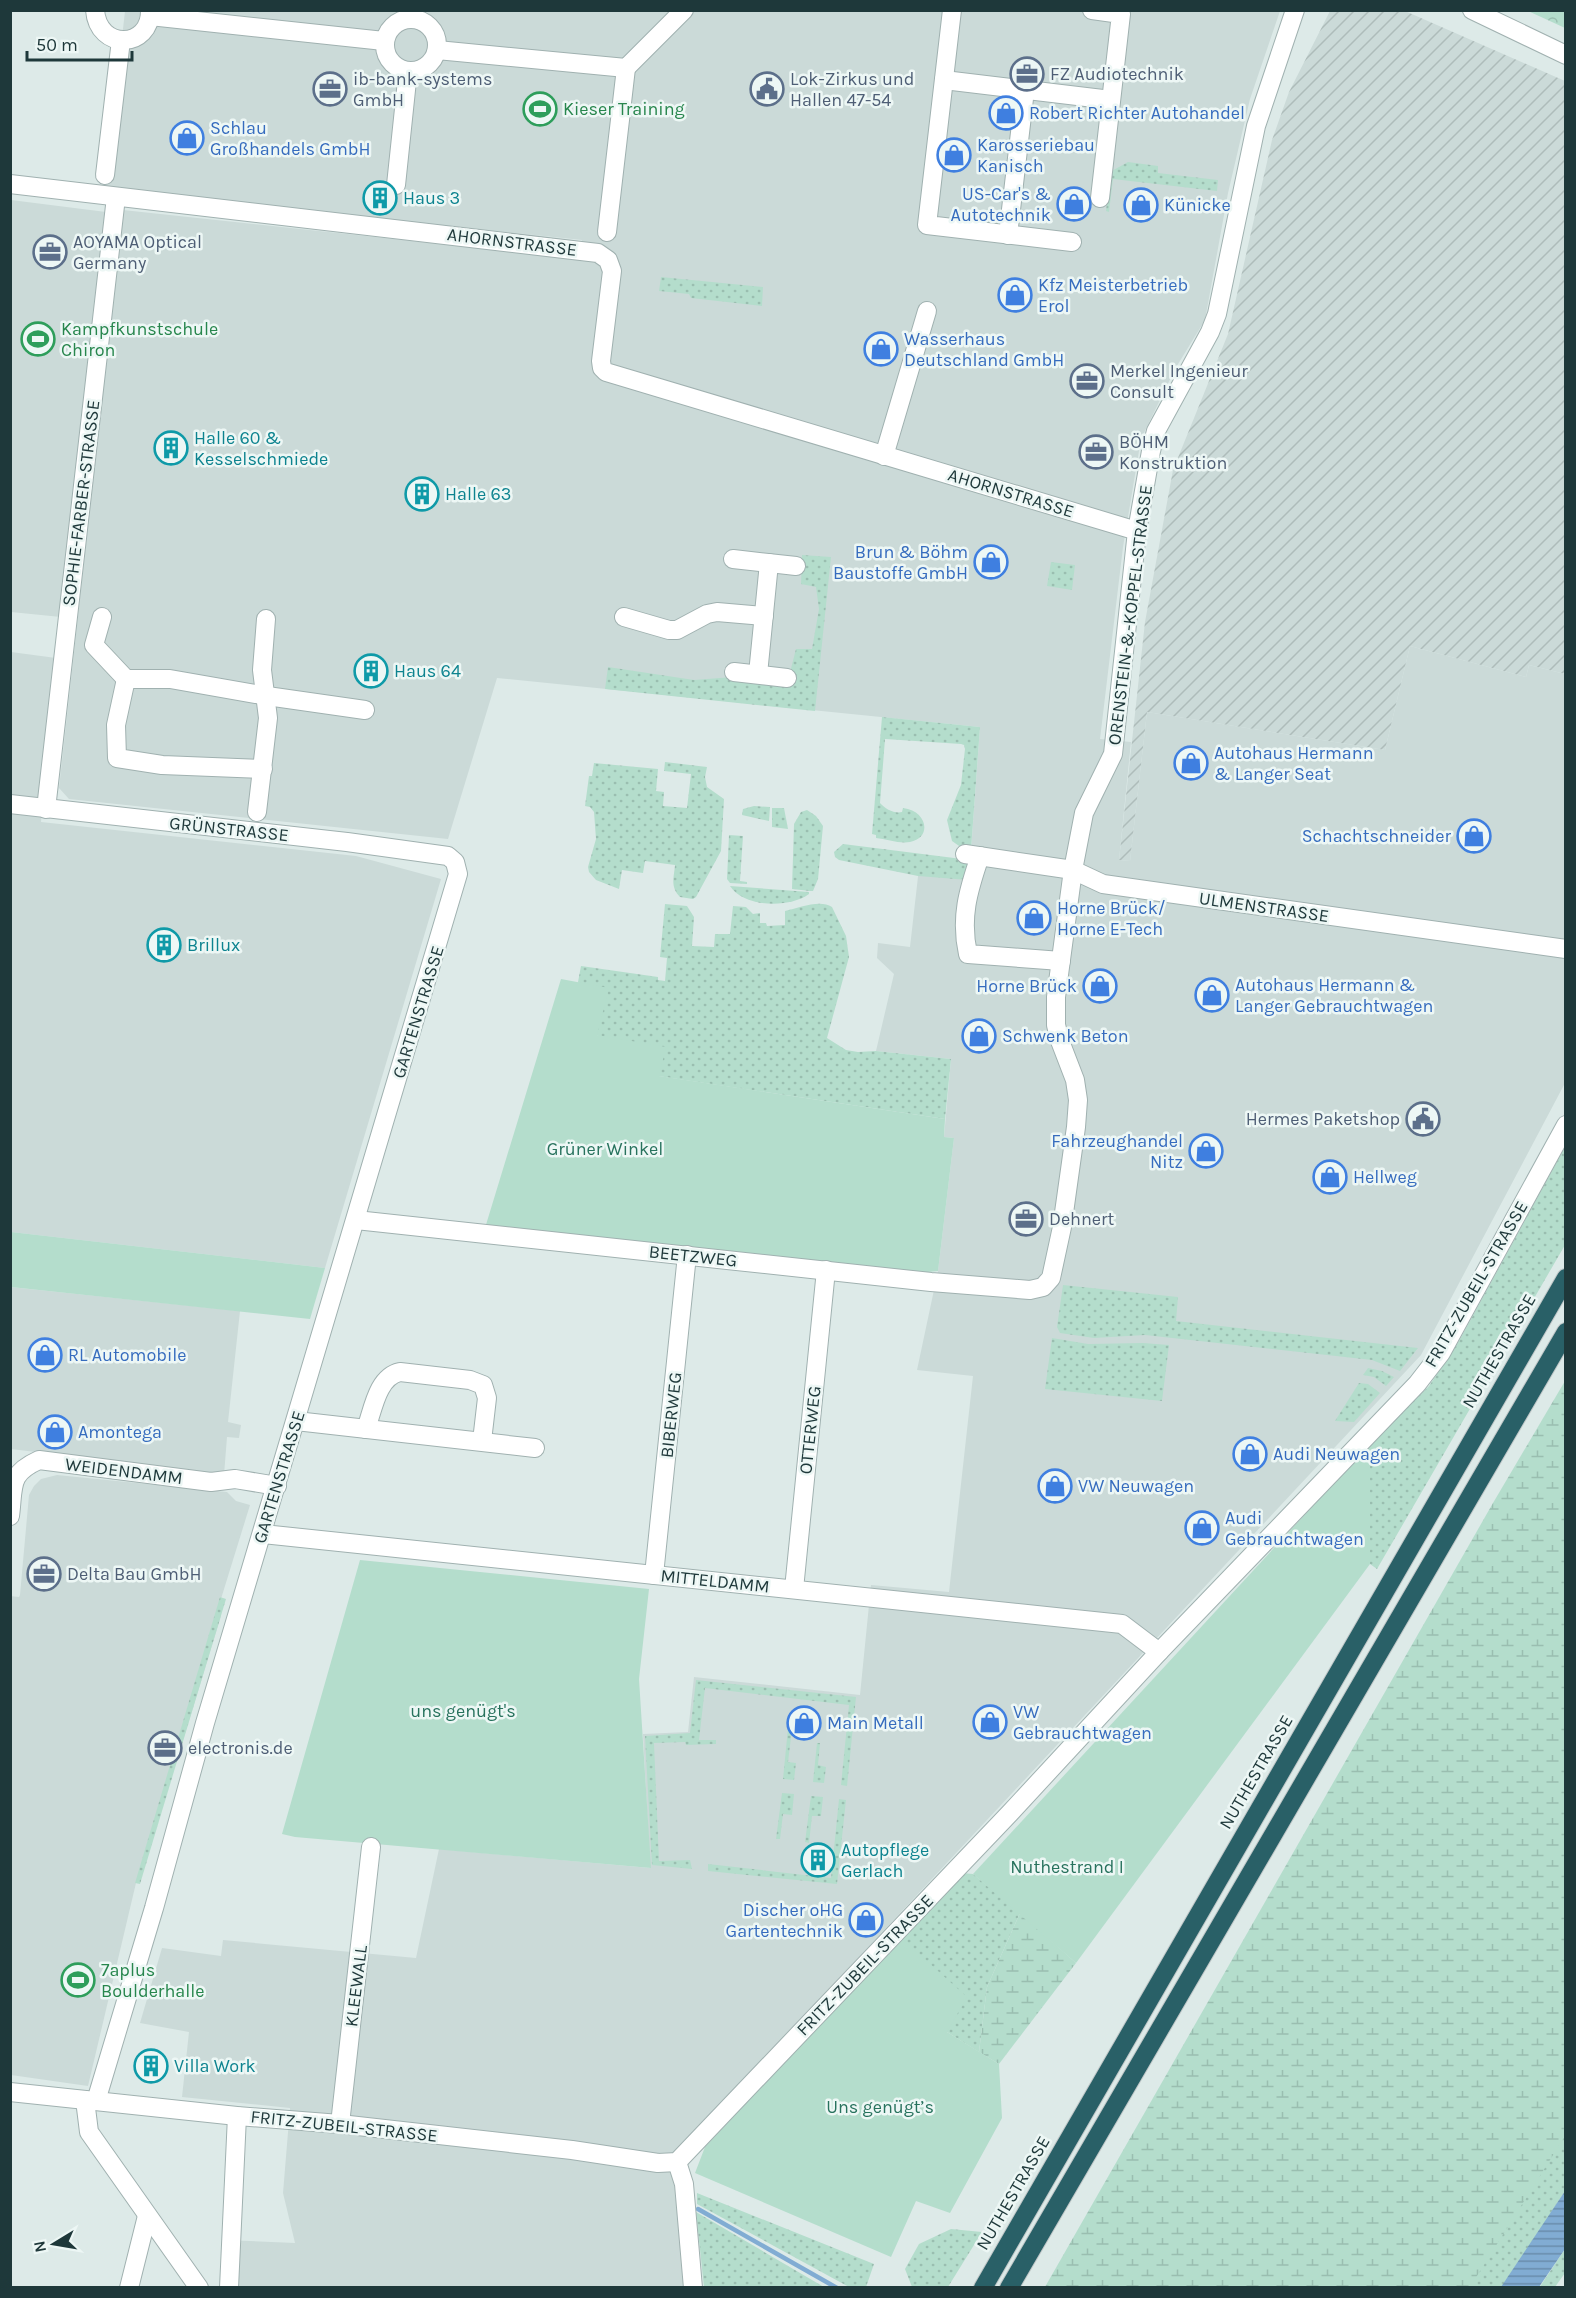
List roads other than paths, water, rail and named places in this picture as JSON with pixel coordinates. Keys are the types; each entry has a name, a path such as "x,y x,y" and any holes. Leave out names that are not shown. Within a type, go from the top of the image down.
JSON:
{"highway":[{"name":"NUTHESTRASSE","path":"983,2288 1566,1278"},
{"path":"1009,2288 1566,1332"}],"street":[{"path":"95,10 99,27 105,34 121,40 137,37 148,24 150,13 384,41"},
{"path":"607,232 626,68 684,10"},
{"path":"952,10 927,225 1072,243"},
{"path":"1092,10 1121,12 1100,198"},
{"name":"ORENSTEIN-&-KOPPEL-STRASSE","path":"1030,1290 1043,1287 1054,1274 1076,1126 1078,1100 1075,1080 1060,1041 1055,1007 1073,870 1084,813 1113,754 1137,531 1156,431 1217,314 1256,126 1295,10"},
{"path":"1472,10 1566,55"},
{"path":"415,14 435,33 436,51 429,64 416,71 408,71 400,69 387,58 384,41 391,26 415,14"},
{"path":"105,176 121,40"},
{"path":"436,51 626,68"},
{"path":"396,185 408,71"},
{"path":"944,81 1111,100"},
{"path":"1008,235 1025,90"},
{"name":"AHORNSTRASSE","path":"10,184 598,253 608,260 612,271 601,360 602,368 606,372 1137,531"},
{"name":"SOPHIE-FARBER-STRASSE","path":"46,808 116,197"},
{"path":"884,456 927,311"},
{"path":"733,559 796,566"},
{"path":"758,674 769,563"},
{"path":"624,617 669,630 677,630 707,614 717,612 764,616"},
{"path":"102,618 94,645 126,679 170,679 365,710"},
{"path":"257,812 268,718 262,670 266,619"},
{"path":"734,672 787,678"},
{"path":"126,679 116,725 117,758 162,765 263,769"},
{"name":"GRÜNSTRASSE","path":"10,804 347,842 448,856"},
{"name":"ULMENSTRASSE","path":"1061,961 968,954 963,933 972,855 1073,870 1103,884 1566,949"},
{"name":"GARTENSTRASSE","path":"90,2101 154,1908 205,1723 456,888 458,874 456,865 448,856"},
{"name":"FRITZ-ZUBEIL-STRASSE","path":"10,2092 237,2116 340,2124 572,2150 658,2163 677,2162 956,1870 1159,1652 1400,1402 1441,1353 1566,1125"},
{"name":"BEETZWEG","path":"356,1220 1030,1290"},
{"name":"BIBERWEG","path":"654,1575 687,1255"},
{"name":"OTTERWEG","path":"794,1589 826,1270"},
{"path":"366,1429 386,1378 400,1372 470,1380 483,1385 487,1398 482,1441"},
{"path":"296,1421 535,1448"},
{"name":"WEIDENDAMM","path":"10,1516 15,1477 26,1466 39,1460 211,1482 236,1479 277,1486"},
{"name":"MITTELDAMM","path":"263,1534 1122,1624 1159,1652"},
{"name":"KLEEWALL","path":"340,2124 371,1847"},
{"path":"90,2101 89,2132 199,2288"},
{"path":"229,2288 237,2116"},
{"path":"677,2162 684,2184 693,2288"},
{"path":"129,2288 147,2216"}],"water":[{"path":"1565,2191 1565,2249 1539,2287 1501,2287"}],"waterway":[{"path":"698,2209 837,2288"}],"place":[{"name":"FZ Audiotechnik","path":"1027,74"},
{"name":"ib-bank-systems GmbH","path":"330,89"},
{"name":"Lok-Zirkus und Hallen 47-54","path":"767,89"},
{"name":"Kieser Training","path":"540,109"},
{"name":"Robert Richter Autohandel","path":"1006,113"},
{"name":"Schlau Großhandels GmbH","path":"187,138"},
{"name":"Karosseriebau Kanisch","path":"954,155"},
{"name":"Haus 3","path":"380,198"},
{"name":"US-Car's & Autotechnik","path":"1074,204"},
{"name":"Künicke","path":"1141,205"},
{"name":"AOYAMA Optical Germany","path":"50,252"},
{"name":"Kfz Meisterbetrieb Erol","path":"1015,295"},
{"name":"Kampfkunstschule Chiron","path":"38,339"},
{"name":"Wasserhaus Deutschland GmbH","path":"881,349"},
{"name":"Merkel Ingenieur Consult","path":"1087,381"},
{"name":"Halle 60 & Kesselschmiede","path":"171,448"},
{"name":"BÖHM Konstruktion","path":"1096,452"},
{"name":"Halle 63","path":"422,494"},
{"name":"Brun & Böhm Baustoffe GmbH","path":"991,562"},
{"name":"Haus 64","path":"371,671"},
{"name":"Autohaus Hermann & Langer Seat","path":"1191,763"},
{"name":"Schachtschneider","path":"1474,836"},
{"name":"Horne Brück/ Horne E-Tech","path":"1034,918"},
{"name":"Brillux","path":"164,945"},
{"name":"Horne Brück","path":"1100,986"},
{"name":"Autohaus Hermann & Langer Gebrauchtwagen","path":"1212,995"},
{"name":"Schwenk Beton","path":"979,1036"},
{"name":"Hermes Paketshop","path":"1423,1119"},
{"name":"Fahrzeughandel Nitz","path":"1206,1151"},
{"name":"Hellweg","path":"1330,1177"},
{"name":"Dehnert","path":"1026,1219"},
{"name":"RL Automobile","path":"45,1355"},
{"name":"Amontega","path":"55,1432"},
{"name":"Audi Neuwagen","path":"1250,1454"},
{"name":"VW Neuwagen","path":"1055,1486"},
{"name":"Audi Gebrauchtwagen","path":"1202,1528"},
{"name":"Delta Bau GmbH","path":"44,1574"},
{"name":"VW Gebrauchtwagen","path":"990,1722"},
{"name":"Main Metall","path":"804,1723"},
{"name":"electronis.de","path":"165,1748"},
{"name":"Autopflege Gerlach","path":"818,1860"},
{"name":"Discher oHG Gartentechnik","path":"866,1920"},
{"name":"7aplus Boulderhalle","path":"78,1980"},
{"name":"Villa Work","path":"151,2066"}],"park label":[{"name":"Grüner Winkel","path":"605,1149"},
{"name":"uns genügt's","path":"463,1711"},
{"name":"Nuthestrand I","path":"1067,1867"},
{"name":"Uns genügt’s","path":"880,2107"}]}
